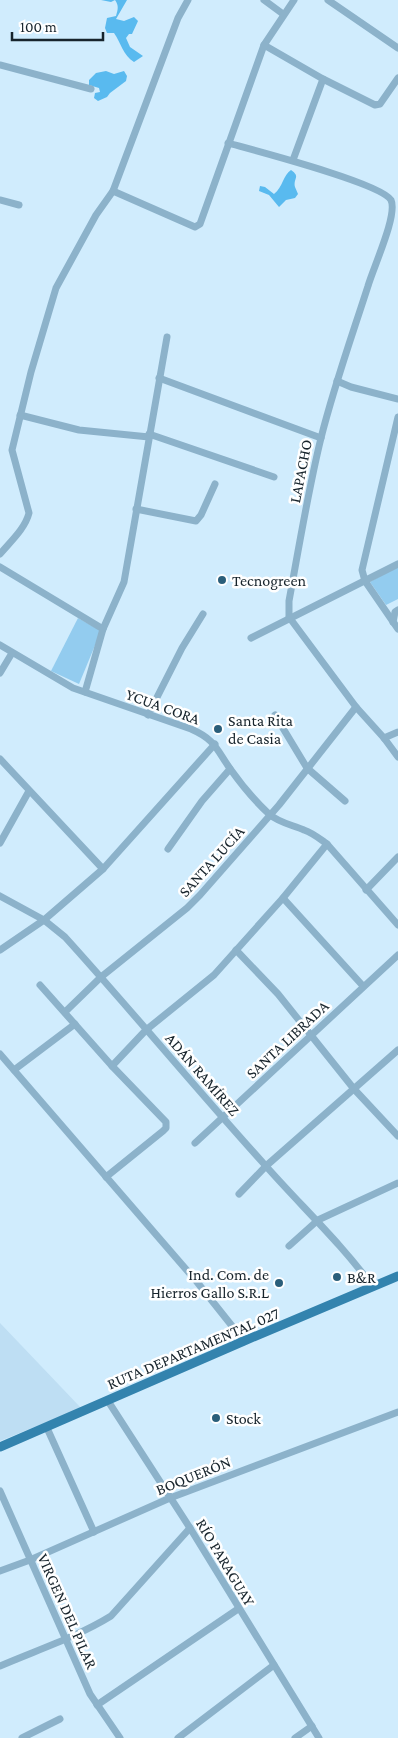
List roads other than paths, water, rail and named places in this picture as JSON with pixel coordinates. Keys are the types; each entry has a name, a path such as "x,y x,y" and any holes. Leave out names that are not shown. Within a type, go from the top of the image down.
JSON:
{"main road":[{"name":"RUTA DEPARTAMENTAL 027","path":"0,1447 398,1276"}],"street":[{"path":"0,554 20,530 29,513 12,450 31,372 56,288 96,214 113,191 178,18 188,0"},
{"path":"264,0 283,14"},
{"path":"113,191 195,227 200,224 264,45 294,0"},
{"path":"328,0 398,48"},
{"path":"264,45 323,79 373,104 378,105 398,78"},
{"path":"0,65 91,88"},
{"path":"228,143 293,160 323,79"},
{"name":"LAPACHO","path":"289,617 289,601 321,438 373,269 393,216 392,201 387,195 293,160"},
{"path":"0,200 19,205"},
{"path":"85,692 103,629 124,582 167,337"},
{"path":"159,378 321,438"},
{"path":"337,381 351,387 398,399"},
{"path":"20,414 79,430 149,435 274,477"},
{"path":"398,417 362,570 365,581 398,629"},
{"path":"136,508 196,521 202,515 215,484"},
{"path":"251,638 289,617 398,564"},
{"path":"0,567 103,629"},
{"path":"393,622 395,612 398,610"},
{"path":"148,714 182,648 204,614"},
{"path":"289,617 356,707 384,738 398,757"},
{"name":"YCUA CORA","path":"0,645 61,682 196,731 215,744 230,769 270,815 290,826 309,832 327,844 398,925"},
{"path":"0,673 12,653"},
{"name":"SANTA LUCÍA","path":"65,1012 101,978 187,908 280,805 356,707"},
{"path":"275,716 307,768 345,801"},
{"path":"384,738 398,732"},
{"path":"0,950 44,920 103,869 215,744"},
{"path":"0,759 103,869"},
{"path":"168,849 202,800 230,769"},
{"path":"0,843 29,791"},
{"path":"112,1066 146,1030 214,975 283,898 327,844"},
{"path":"366,890 398,856"},
{"name":"ADÁN RAMÍREZ","path":"0,896 44,920 65,937 222,1117 318,1220 359,1267 373,1287"},
{"path":"283,898 363,986"},
{"path":"236,950 278,994 354,1089 398,1136"},
{"name":"SANTA LIBRADA","path":"196,1143 398,955"},
{"path":"40,985 112,1066 166,1122 166,1128 163,1131 106,1177"},
{"path":"14,1070 75,1024"},
{"path":"239,1194 266,1166 398,1050"},
{"path":"0,1054 197,1282 244,1341"},
{"path":"289,1246 318,1220 398,1183"},
{"name":"RÍO PARAGUAY","path":"108,1401 190,1528 319,1738"},
{"name":"BOQUERÓN","path":"0,1571 30,1560 170,1498 398,1412"},
{"path":"47,1428 94,1532"},
{"name":"VIRGEN DEL PILAR","path":"0,1491 90,1694 120,1738"},
{"path":"0,1666 66,1639 111,1616 190,1528"},
{"path":"97,1705 238,1609"},
{"path":"178,1738 274,1665"},
{"path":"22,1738 60,1719"},
{"path":"295,1738 312,1726"}],"place":[{"name":"Tecnogreen","path":"222,580"},
{"name":"Santa Rita de Casia","path":"218,729"},
{"name":"B&R","path":"337,1277"},
{"name":"Ind. Com. de Hierros Gallo S.R.L","path":"279,1283"},
{"name":"Stock","path":"216,1418"}]}
